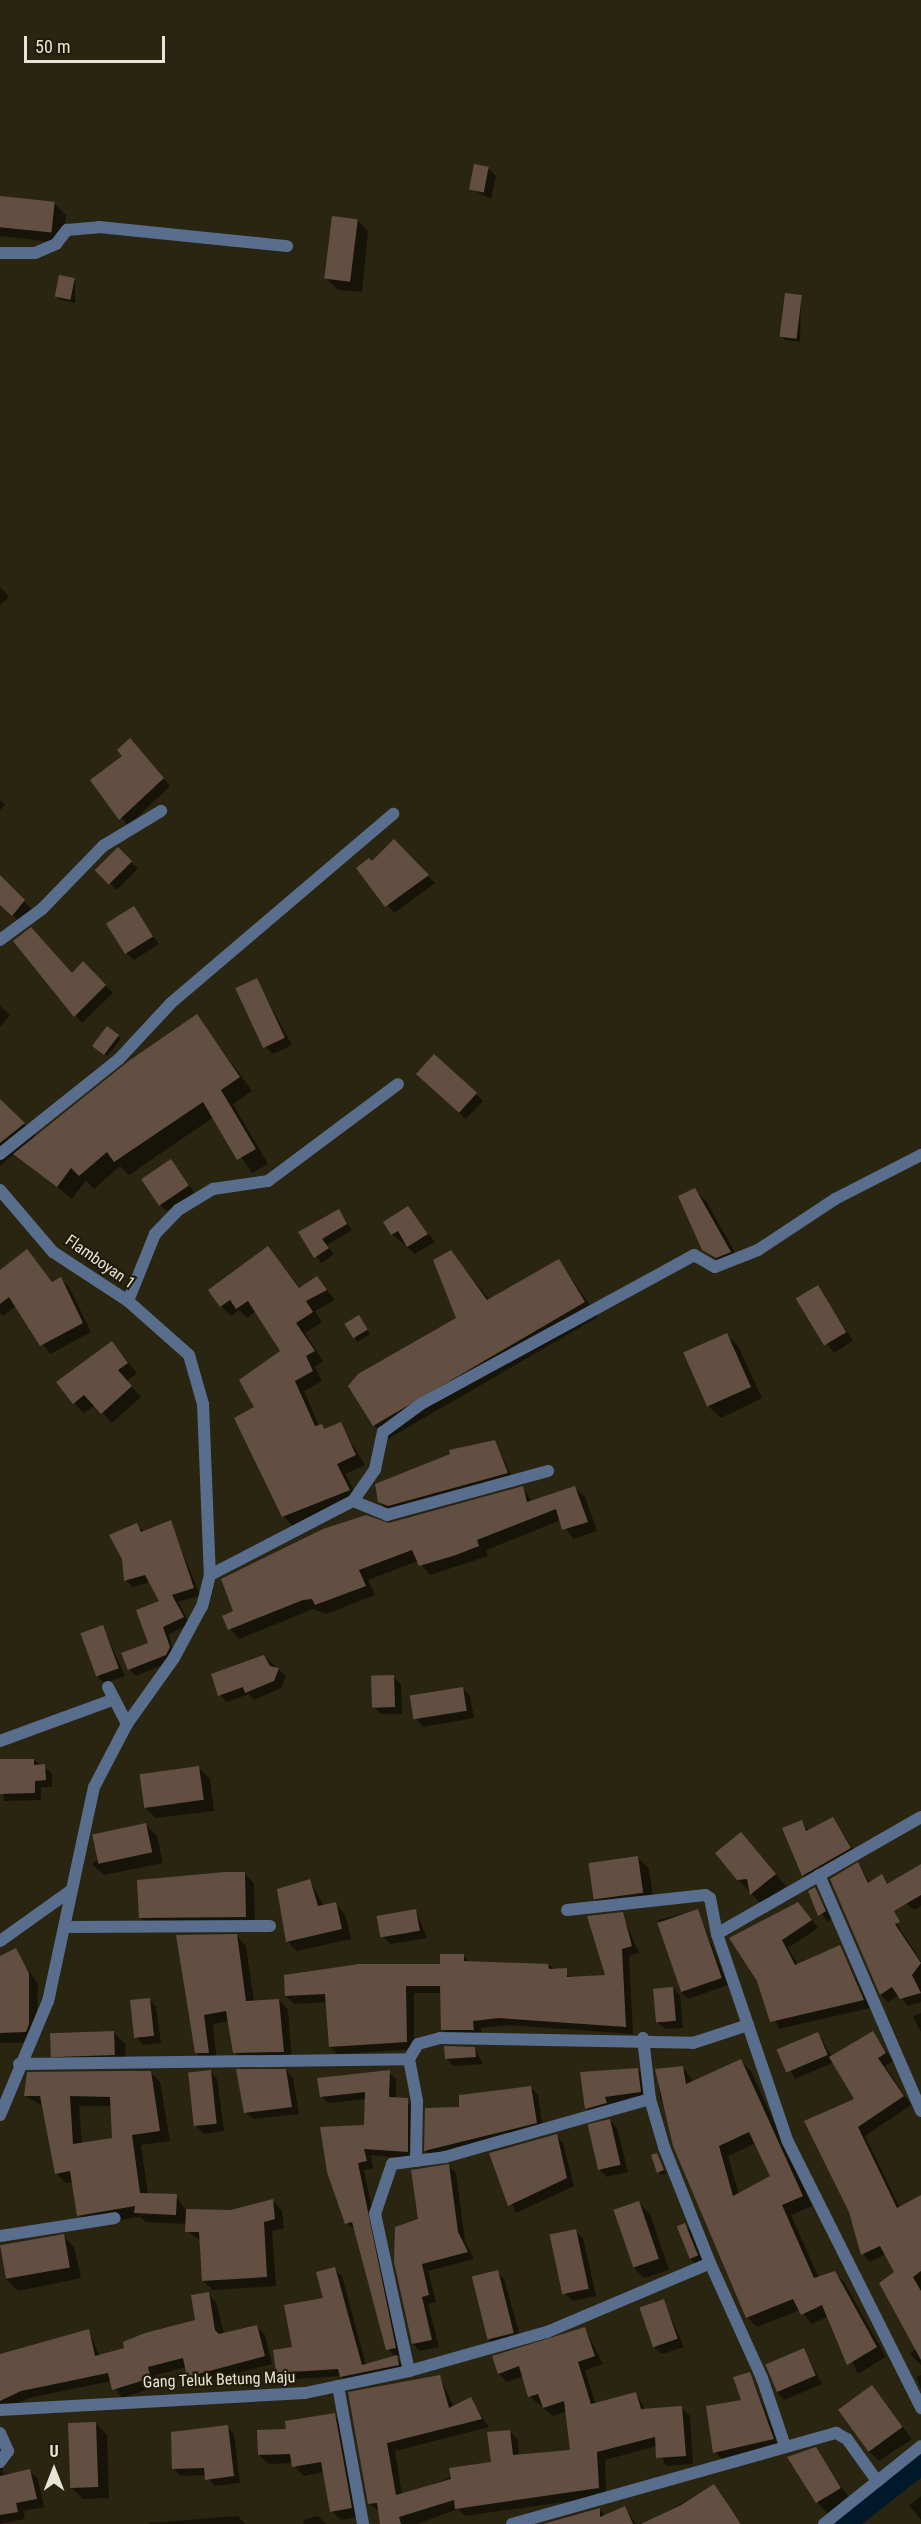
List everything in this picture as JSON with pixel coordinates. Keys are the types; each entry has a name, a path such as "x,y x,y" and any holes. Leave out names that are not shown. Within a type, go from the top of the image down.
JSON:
{"street":[{"path":"0,253 35,253 56,244 67,231 99,227 287,246"},
{"path":"0,940 42,909 103,846 161,811"},
{"path":"0,1154 119,1059 171,1003 393,814"},
{"path":"128,1301 154,1234 178,1210 213,1189 268,1181 398,1084"},
{"path":"0,2115 19,2064 48,2001 67,1927 70,1891 94,1787 127,1724 174,1658 202,1606 210,1575 353,1501 375,1469 383,1432 390,1424 694,1255 715,1267 758,1250 835,1199 921,1155"},
{"name":"Flamboyan 1","path":"0,1190 53,1252 128,1301 189,1355 203,1404 210,1575"},
{"path":"353,1501 387,1515 548,1471"},
{"path":"108,1687 112,1700 127,1724"},
{"path":"0,1741 112,1700"},
{"path":"717,1934 921,1816"},
{"path":"819,1875 921,2111"},
{"path":"0,1941 70,1891"},
{"path":"567,1910 705,1895 710,1898 717,1934 787,2140 921,2408"},
{"path":"67,1927 270,1926"},
{"path":"416,2161 417,2101 409,2059 418,2044 440,2037 643,2038 700,2042 748,2025"},
{"path":"643,2038 650,2099 710,2263 762,2378 785,2446"},
{"path":"19,2064 409,2059"},
{"path":"409,2371 375,2214 390,2167 650,2099"},
{"path":"0,2236 115,2218"},
{"name":"Gang Teluk Betung Maju","path":"0,2410 185,2395 305,2393 437,2364 547,2332 710,2263"},
{"path":"338,2386 363,2524"},
{"path":"0,2433 8,2451 0,2462"},
{"path":"512,2524 578,2510 785,2446 843,2436 877,2481"},
{"path":"824,2524 921,2446"}],"building":[{"path":"474,164 489,167 484,192 469,190"},
{"path":"0,196 55,202 51,233 0,227"},
{"path":"332,216 358,219 350,282 324,279"},
{"path":"59,275 75,278 71,300 55,297"},
{"path":"785,293 802,295 797,339 780,337"},
{"path":"130,738 164,778 119,820 90,780 122,756 117,750"},
{"path":"394,839 429,875 385,907 356,868 369,858 372,861"},
{"path":"118,847 132,861 109,884 95,870"},
{"path":"0,875 25,900 12,916 0,905"},
{"path":"134,906 153,937 125,954 106,923"},
{"path":"31,927 72,973 83,961 106,985 74,1017 13,941"},
{"path":"257,978 285,1038 263,1048 235,988"},
{"path":"197,1014 240,1077 221,1090 256,1149 237,1160 203,1102 114,1162 107,1152 79,1176 71,1168 57,1187 13,1154 130,1060"},
{"path":"107,1026 119,1035 104,1055 92,1046"},
{"path":"434,1054 477,1093 459,1113 416,1074"},
{"path":"0,1099 25,1123 0,1143"},
{"path":"171,1159 189,1186 159,1206 141,1179"},
{"path":"695,1188 731,1252 716,1258 702,1250 678,1196"},
{"path":"408,1206 428,1234 407,1247 398,1231 391,1235 383,1222"},
{"path":"339,1209 347,1224 322,1239 329,1248 314,1258 298,1232"},
{"path":"268,1246 299,1288 317,1276 327,1290 306,1301 313,1312 296,1323 315,1351 306,1356 313,1371 295,1381 315,1426 322,1424 324,1429 341,1422 356,1455 337,1464 350,1490 282,1517 234,1418 254,1407 239,1380 280,1351 248,1301 236,1309 230,1300 220,1307 208,1290"},
{"path":"27,1249 52,1282 61,1277 83,1323 40,1346 9,1297 0,1304 0,1270"},
{"path":"451,1250 487,1300 559,1259 585,1302 373,1426 348,1386 358,1374 456,1318 433,1260"},
{"path":"818,1285 846,1332 824,1346 796,1298"},
{"path":"359,1315 368,1330 353,1338 344,1324"},
{"path":"727,1333 751,1387 707,1406 683,1353"},
{"path":"112,1341 128,1363 118,1370 132,1386 101,1414 84,1395 73,1404 56,1382"},
{"path":"495,1440 508,1473 388,1506 378,1502 375,1484 450,1454 449,1450"},
{"path":"523,1486 527,1502 575,1486 588,1522 562,1530 556,1509 477,1540 479,1546 419,1566 412,1550 359,1570 366,1586 315,1605 312,1599 303,1600 228,1630 222,1616 233,1611 221,1579 323,1529 366,1515 389,1523"},
{"path":"171,1520 194,1588 172,1595 184,1617 163,1627 170,1647 166,1655 128,1670 121,1653 148,1643 136,1610 159,1601 145,1575 124,1581 122,1559 109,1535 137,1523 141,1532"},
{"path":"103,1625 119,1668 96,1676 80,1633"},
{"path":"264,1655 270,1666 279,1668 274,1681 245,1693 243,1687 218,1696 211,1674"},
{"path":"394,1675 395,1707 372,1708 371,1676"},
{"path":"463,1687 467,1711 413,1719 410,1695"},
{"path":"0,1759 34,1759 34,1765 45,1764 46,1780 35,1781 35,1793 0,1794"},
{"path":"199,1766 204,1800 144,1808 140,1774"},
{"path":"833,1817 851,1848 802,1876 782,1828 802,1820 806,1831"},
{"path":"146,1823 152,1852 98,1864 92,1834"},
{"path":"741,1832 776,1874 750,1895 747,1879 737,1880 715,1853"},
{"path":"638,1856 643,1893 594,1900 588,1863"},
{"path":"858,1862 868,1883 882,1874 887,1884 921,1864 921,1895 894,1911 900,1922 895,1924 921,1963 912,1975 921,1993 900,1999 892,1987 880,1995 830,1879"},
{"path":"245,1872 246,1917 139,1918 137,1880"},
{"path":"310,1879 318,1906 336,1902 342,1929 286,1942 277,1889"},
{"path":"815,1887 826,1911 818,1916 808,1891"},
{"path":"798,1902 812,1920 782,1940 795,1965 840,1945 864,2000 770,2022 757,1981 729,1938"},
{"path":"416,1909 420,1931 380,1938 377,1916"},
{"path":"698,1909 722,1978 681,1992 657,1923"},
{"path":"623,1912 632,1946 622,1949 626,2027 499,2018 473,2021 474,2030 441,2030 440,1986 406,1986 407,2042 329,2047 325,1994 285,1996 284,1975 359,1964 440,1964 440,1954 464,1954 464,1961 548,1964 549,1969 567,1968 567,1977 605,1975 587,1916"},
{"path":"237,1934 246,2001 279,1999 284,2052 233,2053 226,2011 204,2015 209,2053 195,2053 176,1935"},
{"path":"16,1948 29,1973 29,2024 26,2032 0,2033 0,1956"},
{"path":"673,1987 676,2021 656,2023 653,1989"},
{"path":"150,1998 154,2036 134,2038 130,2000"},
{"path":"114,2031 115,2055 51,2057 50,2033"},
{"path":"873,2031 886,2053 878,2058 904,2096 858,2127 897,2208 921,2195 921,2271 913,2277 921,2291 921,2360 879,2283 894,2272 880,2246 861,2255 849,2212 804,2121 854,2099 829,2057"},
{"path":"818,2032 828,2055 786,2073 777,2050"},
{"path":"444,2046 475,2047 476,2057 445,2059"},
{"path":"741,2059 803,2196 782,2205 814,2278 835,2271 877,2347 847,2365 822,2305 801,2315 793,2299 746,2318 673,2146 655,2069 683,2066 686,2084","holes":["749,2132 770,2176 733,2196 719,2146"]},
{"path":"638,2068 641,2092 605,2097 607,2103 585,2109 580,2072"},
{"path":"236,2069 286,2069 292,2107 244,2113"},
{"path":"211,2070 217,2124 194,2126 188,2072"},
{"path":"390,2070 389,2097 408,2098 408,2152 364,2149 367,2161 358,2163 396,2348 386,2350 352,2222 345,2224 327,2172 320,2127 364,2125 365,2092 320,2097 317,2078"},
{"path":"151,2071 160,2131 132,2135 140,2193 177,2194 176,2215 134,2213 135,2206 77,2216 70,2171 55,2174 40,2096 24,2096 27,2072","holes":["70,2096 110,2097 112,2138 73,2144"]},
{"path":"531,2086 537,2123 424,2151 425,2108 459,2107 459,2095"},
{"path":"610,2119 621,2165 598,2170 588,2124"},
{"path":"557,2134 567,2178 508,2206 489,2153"},
{"path":"657,2153 664,2170 657,2173 651,2155"},
{"path":"449,2164 458,2232 468,2252 422,2264 429,2295 422,2297 432,2340 412,2344 394,2262 395,2227 418,2219 411,2170"},
{"path":"273,2199 275,2219 264,2222 267,2277 202,2281 199,2232 185,2232 186,2209 231,2210"},
{"path":"639,2201 659,2259 633,2267 613,2210"},
{"path":"685,2223 698,2255 690,2259 677,2226"},
{"path":"576,2229 589,2289 562,2294 550,2235"},
{"path":"64,2234 70,2267 6,2279 0,2245"},
{"path":"335,2267 362,2365 397,2355 399,2365 340,2377 338,2369 276,2373 273,2350 292,2347 284,2305 323,2298 316,2272"},
{"path":"498,2270 514,2333 488,2340 472,2277"},
{"path":"209,2292 215,2330 219,2334 257,2325 265,2356 187,2377 183,2358 148,2367 151,2378 112,2390 108,2373 21,2391 0,2401 0,2354 89,2329 95,2356 124,2348 123,2342 145,2333 195,2320 191,2295"},
{"path":"664,2299 678,2339 653,2347 639,2307"},
{"path":"585,2327 595,2356 578,2362 591,2404 636,2392 641,2409 682,2406 686,2456 656,2458 655,2437 597,2452 599,2488 455,2509 454,2500 399,2517 401,2524 380,2524 377,2503 368,2504 348,2392 440,2375 449,2408 471,2397 482,2419 387,2443 396,2495 451,2479 449,2468 491,2462 487,2432 510,2430 513,2455 570,2450 564,2401 543,2408 538,2394 528,2397 519,2366 498,2374 492,2356"},
{"path":"804,2348 816,2376 777,2392 765,2364"},
{"path":"750,2372 774,2439 713,2453 706,2406 741,2400 733,2377"},
{"path":"872,2385 903,2427 869,2452 838,2410"},
{"path":"335,2413 352,2508 330,2512 321,2462 292,2467 290,2454 258,2455 257,2430 286,2429 285,2421"},
{"path":"96,2422 98,2487 70,2488 68,2423"},
{"path":"228,2425 234,2476 205,2480 204,2468 172,2469 171,2432"},
{"path":"816,2447 841,2488 816,2503 787,2457"},
{"path":"30,2469 37,2499 16,2503 18,2512 0,2515 0,2476"},
{"path":"714,2484 741,2524 641,2524 681,2505"},
{"path":"625,2506 633,2524 543,2524 600,2508 600,2517"}],"waterway":[{"path":"846,2524 921,2465"}]}
